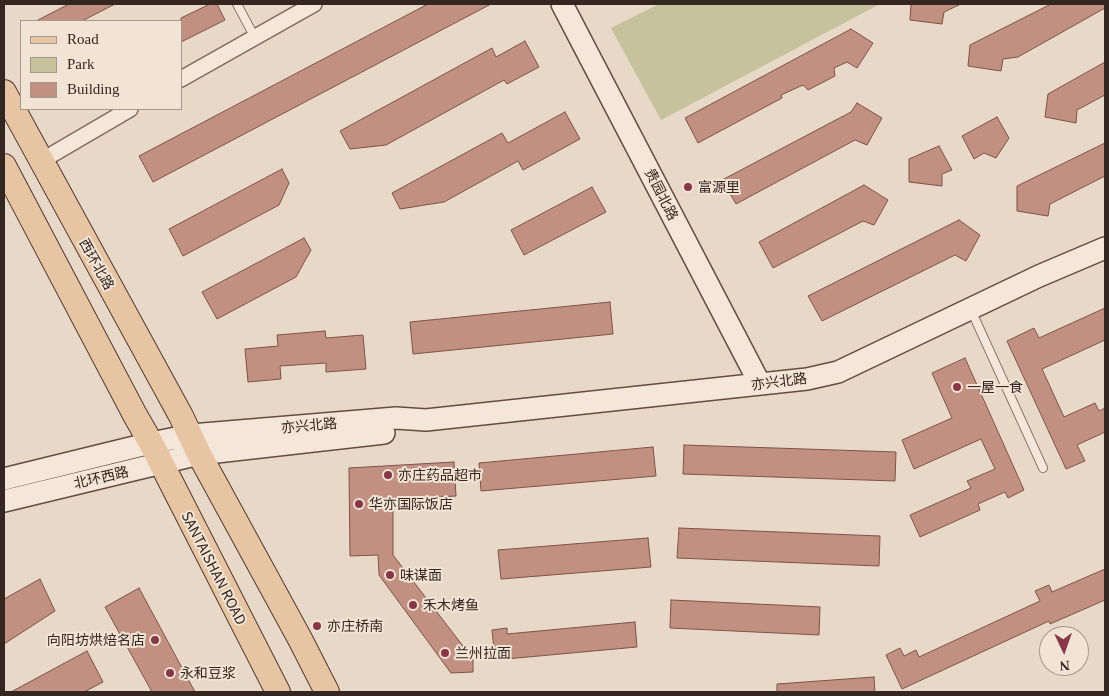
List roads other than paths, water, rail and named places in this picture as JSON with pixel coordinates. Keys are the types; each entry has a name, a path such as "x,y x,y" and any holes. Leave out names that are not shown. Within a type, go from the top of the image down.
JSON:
{"main road":[{"name":"西环北路","path":"4,92 195,445"},
{"path":"6,174 156,453"},
{"path":"195,445 327,692"},
{"name":"SANTAISHAN ROAD","path":"156,453 278,692"}],"street":[{"path":"182,78 254,36 314,4"},
{"name":"贵园北路","path":"562,4 760,384"},
{"path":"41,161 128,110"},
{"name":"亦兴北路","path":"195,445 397,431 426,420 807,379 838,372 970,308 1105,248"},
{"name":"北环西路","path":"4,479 195,445"},
{"name":"北环西路","path":"4,501 156,453"}],"lane":[{"path":"237,4 254,36"},
{"path":"970,308 1043,468"}],"place":[{"name":"富源里","path":"688,187"},
{"name":"一屋一食","path":"957,387"},
{"name":"亦庄药品超市","path":"388,475"},
{"name":"华亦国际饭店","path":"359,504"},
{"name":"味谋面","path":"390,575"},
{"name":"禾木烤鱼","path":"413,605"},
{"name":"亦庄桥南","path":"317,626"},
{"name":"向阳坊烘焙名店","path":"155,640"},
{"name":"兰州拉面","path":"445,653"},
{"name":"永和豆浆","path":"170,673"}]}
